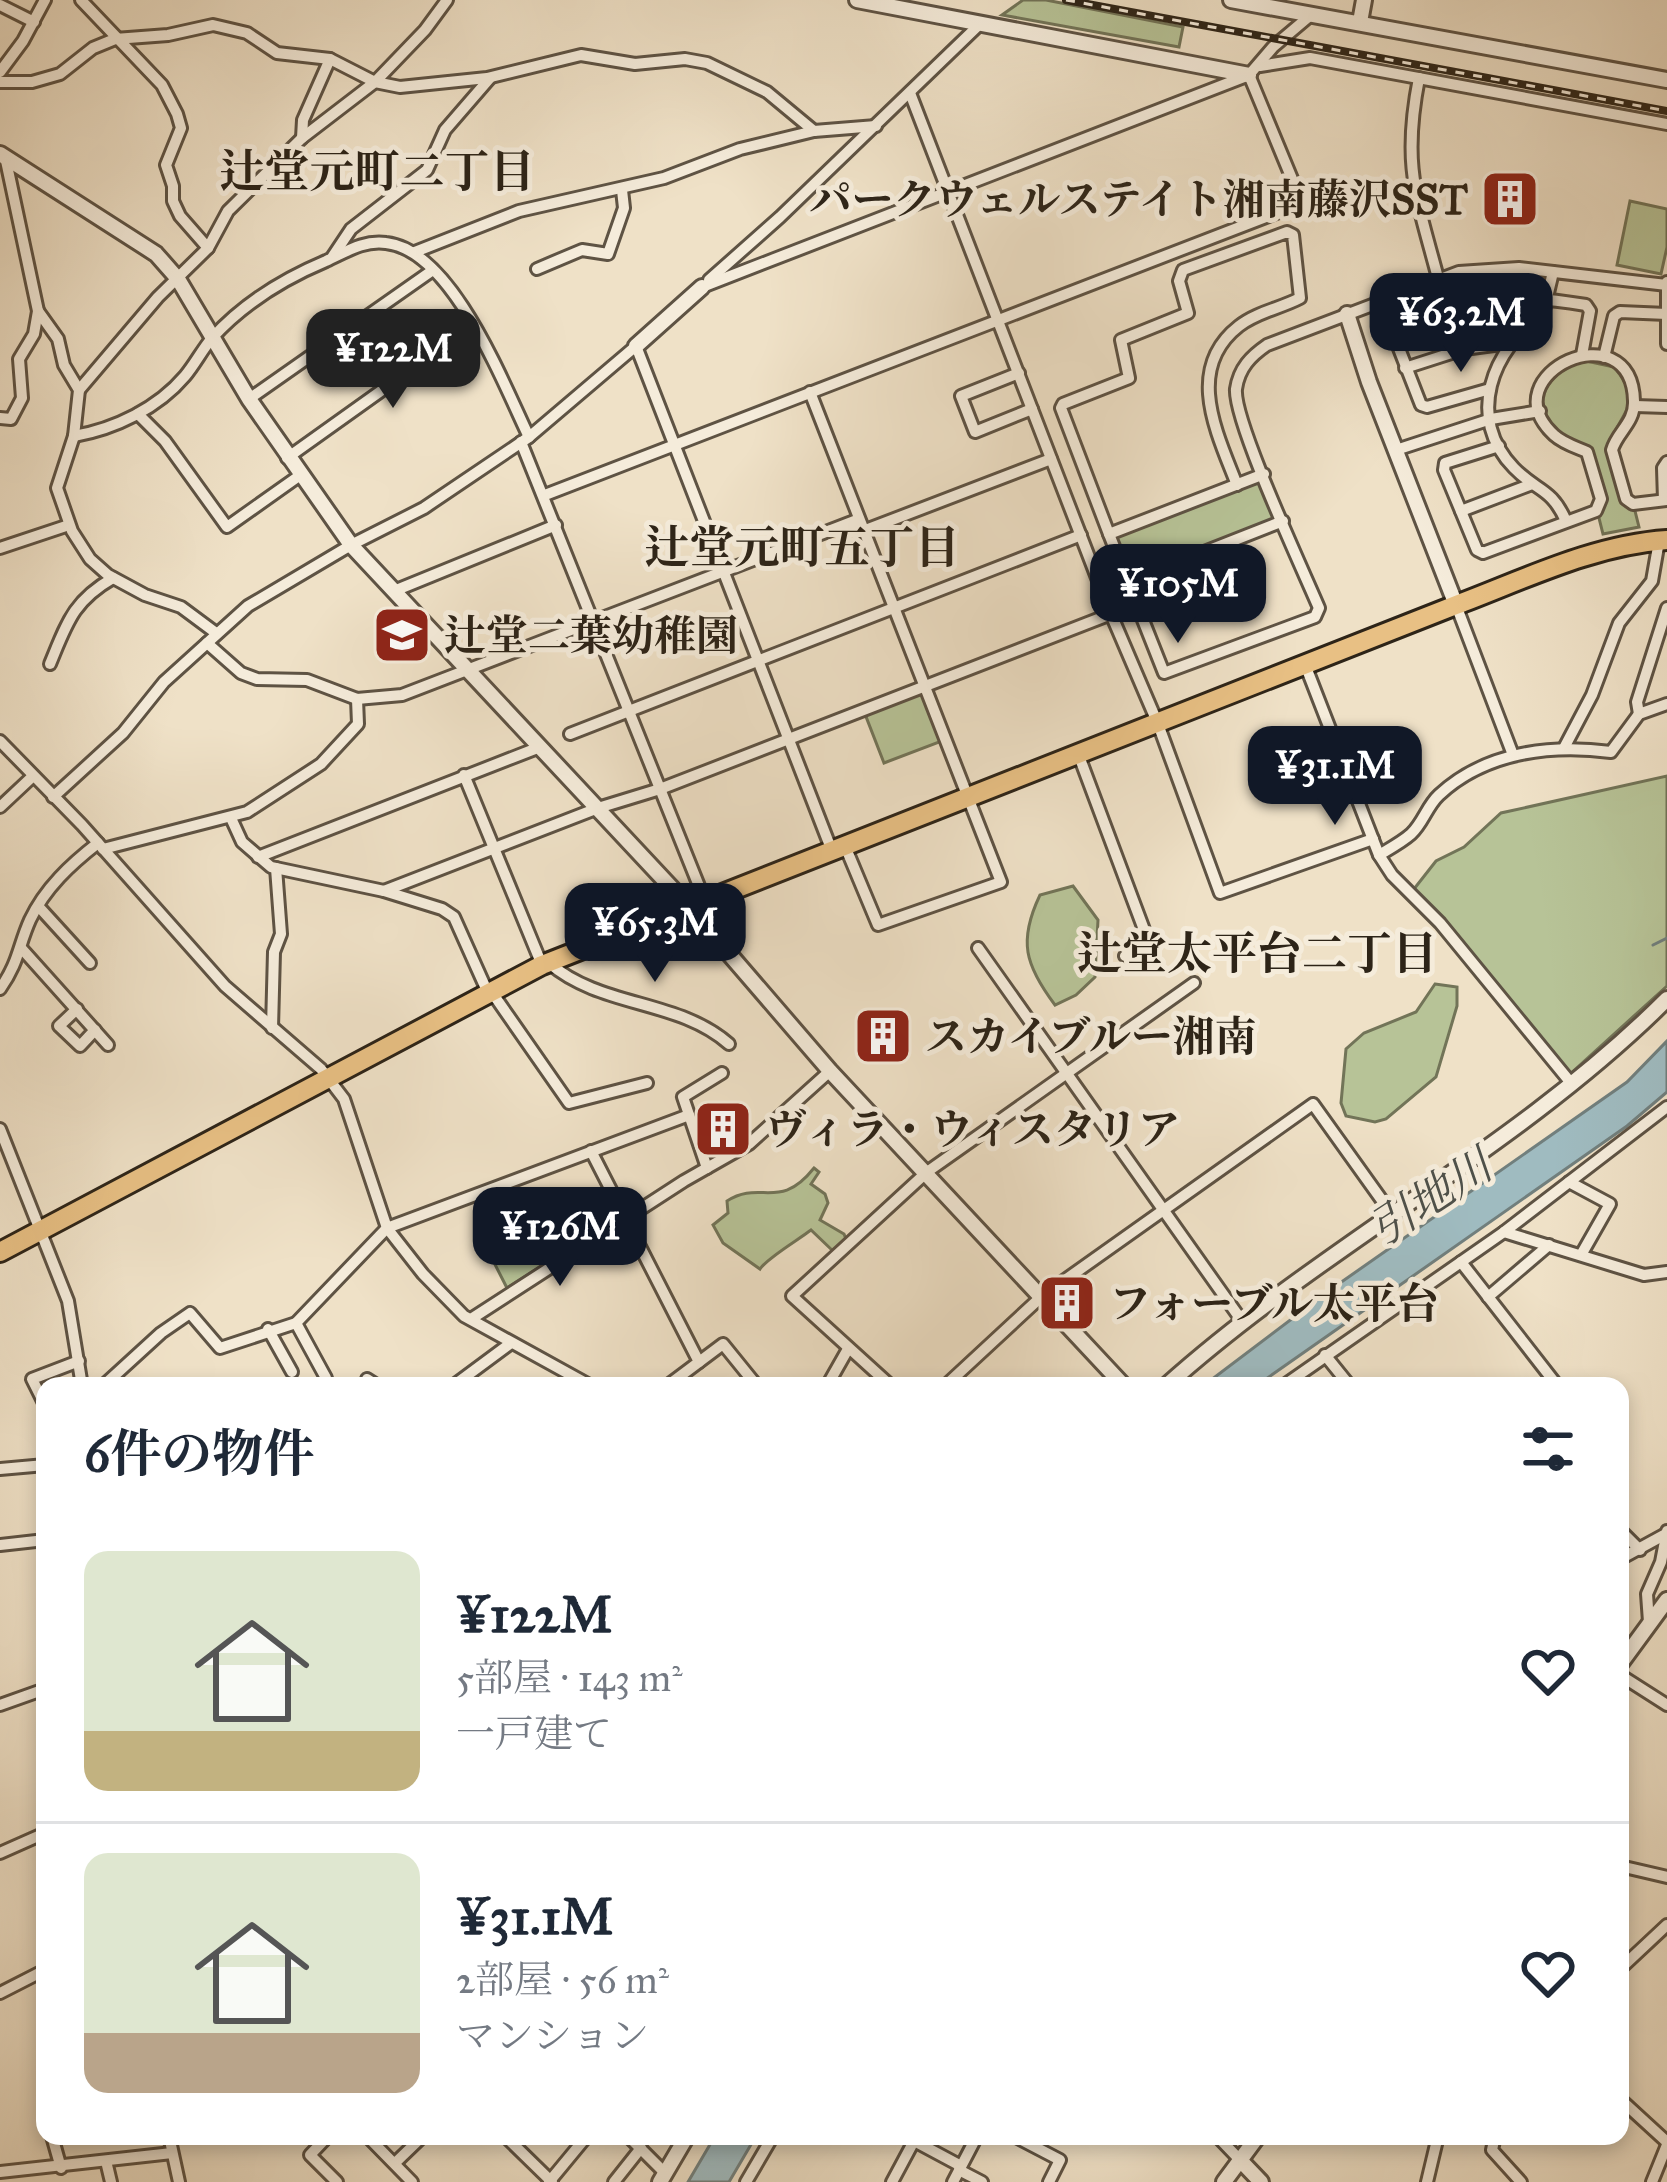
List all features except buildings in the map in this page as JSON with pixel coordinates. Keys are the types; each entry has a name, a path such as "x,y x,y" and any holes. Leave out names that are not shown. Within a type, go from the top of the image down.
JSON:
{"main road":[{"path":"0,1252 546,964 1456,604 1584,556 1663,540"}],"street":[{"path":"0,72 45,0"},
{"path":"447,0 375,82 302,138 229,211 208,248 79,390 74,436 57,488 69,525 90,559 113,578 182,607 242,673 257,679 307,680 357,699 402,695 721,572 1051,459"},
{"path":"857,0 1254,70"},
{"path":"1231,0 1667,80"},
{"path":"1360,22 1364,0"},
{"path":"86,2 162,86 177,114 181,128 166,165 173,201 179,216 208,248"},
{"path":"0,5 34,22"},
{"path":"1254,70 1273,46 1312,14"},
{"path":"53,796 123,733 164,682 248,606 424,508 525,440 702,286 981,23"},
{"path":"0,82 32,82 60,74 93,47 115,39 213,26 247,33 277,53 329,59 375,82 400,87 490,78 581,55 635,64 685,58 707,63 767,92 814,131"},
{"path":"702,286 1254,70 1310,58 1667,124"},
{"path":"302,138 303,120 329,59"},
{"path":"545,495 1302,203 1254,70"},
{"path":"331,258 351,229 428,170 446,130 490,78"},
{"path":"1419,78 1410,168 1438,278"},
{"path":"910,93 1220,893 1373,839"},
{"path":"415,251 519,211 622,190 740,148 814,131 876,126"},
{"path":"3,155 135,238 178,279 287,458 351,545 465,671 696,904 830,1071 1116,1377"},
{"path":"3,155 38,310 58,339 64,365 79,390"},
{"path":"537,269 582,250 608,254 624,208 622,190"},
{"path":"1237,484 1207,397 1210,371 1227,338 1240,326 1300,298 1293,235 1287,232 1183,270 1179,281 1188,313 1121,340 1131,375 1063,404 1164,674 1315,617 1318,608 1237,402 1236,387 1250,357 1267,345 1438,278 1491,268 1667,284 1667,344"},
{"path":"74,436 138,414 184,378 212,339 277,284 362,243 388,243 415,251 433,270 495,364 660,790 696,904"},
{"path":"249,399 433,270"},
{"path":"1553,272 1543,314 1509,343 1495,370 1490,419 1509,463 1552,494 1566,520"},
{"path":"1490,389 1420,405 1393,333 1398,325 1463,302 1496,296 1586,305 1590,311 1582,355"},
{"path":"0,418 10,418 22,398 19,358 34,334 38,310"},
{"path":"1604,357 1614,316 1620,312 1666,314"},
{"path":"1347,314 1513,755"},
{"path":"287,458 472,326"},
{"path":"1227,338 1250,357"},
{"path":"1405,368 1464,349 1509,343"},
{"path":"636,346 788,740 878,926 1001,882 810,392"},
{"path":"1499,446 1445,463 1477,550 1484,553 1596,511 1601,499 1587,452 1555,436 1540,411 1546,376 1565,359 1604,357 1626,374 1635,406 1631,422 1612,450 1626,499 1633,504 1666,500 1663,468 1667,462"},
{"path":"1018,373 961,396 975,432 1032,409"},
{"path":"1635,406 1667,407"},
{"path":"1396,450 1490,419 1540,411"},
{"path":"138,414 182,463 227,527 299,476"},
{"path":"1044,439 1069,429"},
{"path":"1109,534 1264,474"},
{"path":"1461,511 1532,484"},
{"path":"1128,582 1283,520"},
{"path":"1,544 69,525"},
{"path":"394,591 556,525"},
{"path":"569,734 1081,535"},
{"path":"1564,748 1592,695 1619,623 1652,580 1663,540"},
{"path":"50,664 76,606 113,578"},
{"path":"1639,714 1637,702 1667,607 1643,596"},
{"path":"384,891 598,808 660,790 1112,614"},
{"path":"1306,667 1379,856 1571,1083"},
{"path":"0,989 60,874 101,846 247,812 336,752 358,724 357,699"},
{"path":"1379,856 1414,832 1442,791 1513,755 1564,748 1611,752 1639,714 1667,704"},
{"path":"0,741 225,986 328,1078 344,1100 358,1135 387,1228 423,1274 471,1319 571,1377"},
{"path":"258,857 540,747"},
{"path":"1079,756 1152,950 1125,956"},
{"path":"464,775 546,964 578,985 698,1022 729,1044"},
{"path":"0,807 32,777"},
{"path":"231,818 242,842 276,868 384,891 454,916 489,992 569,1103 647,1083"},
{"path":"272,1028 274,952 281,934 276,868"},
{"path":"39,907 90,963"},
{"path":"978,948 1242,1322"},
{"path":"22,949 109,1045"},
{"path":"881,1377 792,1296 927,1172 1194,983"},
{"path":"1177,1377 1242,1322 1571,1083 1667,998"},
{"path":"77,1009 59,1026 80,1046 95,1030"},
{"path":"471,1319 749,1144 830,1071"},
{"path":"707,1168 683,1097 722,1073"},
{"path":"955,1377 1041,1298 1312,1104 1391,1214"},
{"path":"1295,1377 1504,1232 1667,1107"},
{"path":"113,1377 190,1313 220,1348 296,1323 387,1228 689,1115"},
{"path":"0,1129 68,1301 81,1377"},
{"path":"591,1151 699,1362"},
{"path":"1569,1183 1610,1204 1581,1255"},
{"path":"1504,1232 1644,1275 1667,1272"},
{"path":"1489,1298 1549,1245"},
{"path":"1461,1262 1551,1377"},
{"path":"296,1323 325,1377"},
{"path":"268,1329 292,1372"},
{"path":"465,1377 511,1342"},
{"path":"679,1377 723,1343 750,1377"},
{"path":"831,1377 848,1349"},
{"path":"1324,1354 1343,1377"},
{"path":"37,1377 79,1361"},
{"path":"0,1469 36,1466"},
{"path":"1629,1554 1658,1541 1667,1530"},
{"path":"1648,1622 1647,1594 1661,1562 1667,1530"},
{"path":"1629,1539 1640,1550"},
{"path":"0,1545 36,1541"},
{"path":"1629,1650 1667,1600"},
{"path":"1629,1681 1667,1705"},
{"path":"0,1705 36,1692"},
{"path":"0,1853 36,1837"},
{"path":"1629,1868 1667,1877"},
{"path":"1629,1963 1662,1939 1667,1925"},
{"path":"0,1993 36,1975"},
{"path":"1629,2107 1667,2143 1652,2182"},
{"path":"55,2145 68,2182"},
{"path":"171,2145 179,2182"},
{"path":"319,2145 310,2155 337,2182"},
{"path":"377,2145 412,2182"},
{"path":"395,2162 413,2145"},
{"path":"514,2145 550,2182 580,2145"},
{"path":"638,2145 662,2177 682,2145"},
{"path":"746,2182 768,2145"},
{"path":"892,2182 906,2145"},
{"path":"921,2145 982,2182"},
{"path":"952,2182 972,2145"},
{"path":"1031,2145 1060,2160 1049,2182"},
{"path":"1225,2145 1261,2182"},
{"path":"1224,2182 1251,2145"},
{"path":"1427,2182 1436,2145"},
{"path":"1493,2145 1492,2150 1521,2182"},
{"path":"614,2182 641,2148"},
{"path":"0,2172 23,2176 172,2153"},
{"path":"106,2162 111,2182"}],"green space":[{"path":"1023,0 1046,0 1183,27 1179,47 1002,15"},
{"path":"1630,201 1667,209 1661,274 1617,265"},
{"path":"1577,359 1614,367 1624,381 1629,402 1608,450 1621,500 1634,507 1639,527 1603,534 1598,514 1606,502 1595,460 1585,448 1559,436 1543,414 1541,403 1549,384"},
{"path":"1264,474 1283,521 1128,582 1109,534"},
{"path":"922,692 942,741 884,763 865,714"},
{"path":"1667,776 1667,986 1569,1075 1414,889 1436,861 1464,847 1501,813"},
{"path":"1073,886 1098,920 1095,977 1076,995 1055,1005 1031,965 1027,939 1040,895"},
{"path":"1435,984 1457,987 1457,1006 1436,1077 1386,1119 1375,1122 1346,1116 1341,1103 1346,1049 1364,1033 1416,1012"},
{"path":"814,1168 819,1172 811,1184 825,1194 828,1203 820,1220 846,1239 833,1251 811,1230 760,1269 723,1243 713,1225 728,1213 727,1201 739,1195 790,1189"},
{"path":"559,1208 579,1242 507,1288 481,1237"}],"water":[{"path":"1667,1041 1667,1092 1627,1126 1269,1377 1215,1377 1330,1290 1627,1082"},
{"path":"710,2145 751,2145 729,2182 688,2182"}],"waterway":[{"path":"1653,945 1667,938"}],"railway":[{"path":"1066,0 1667,111"}],"place":[{"name":"パークウェルステイト湘南藤沢SST","path":"1510,199"},
{"name":"辻堂二葉幼稚園","path":"402,635"},
{"name":"スカイブルー湘南","path":"883,1036"},
{"name":"ヴィラ・ウィスタリア","path":"723,1129"},
{"name":"フォーブル太平台","path":"1067,1303"}],"district":[{"name":"辻堂元町二丁目","path":"377,171"},
{"name":"辻堂元町五丁目","path":"802,547"},
{"name":"辻堂太平台二丁目","path":"1257,953"}],"water label":[{"name":"引地川","path":"1430,1197"}]}
